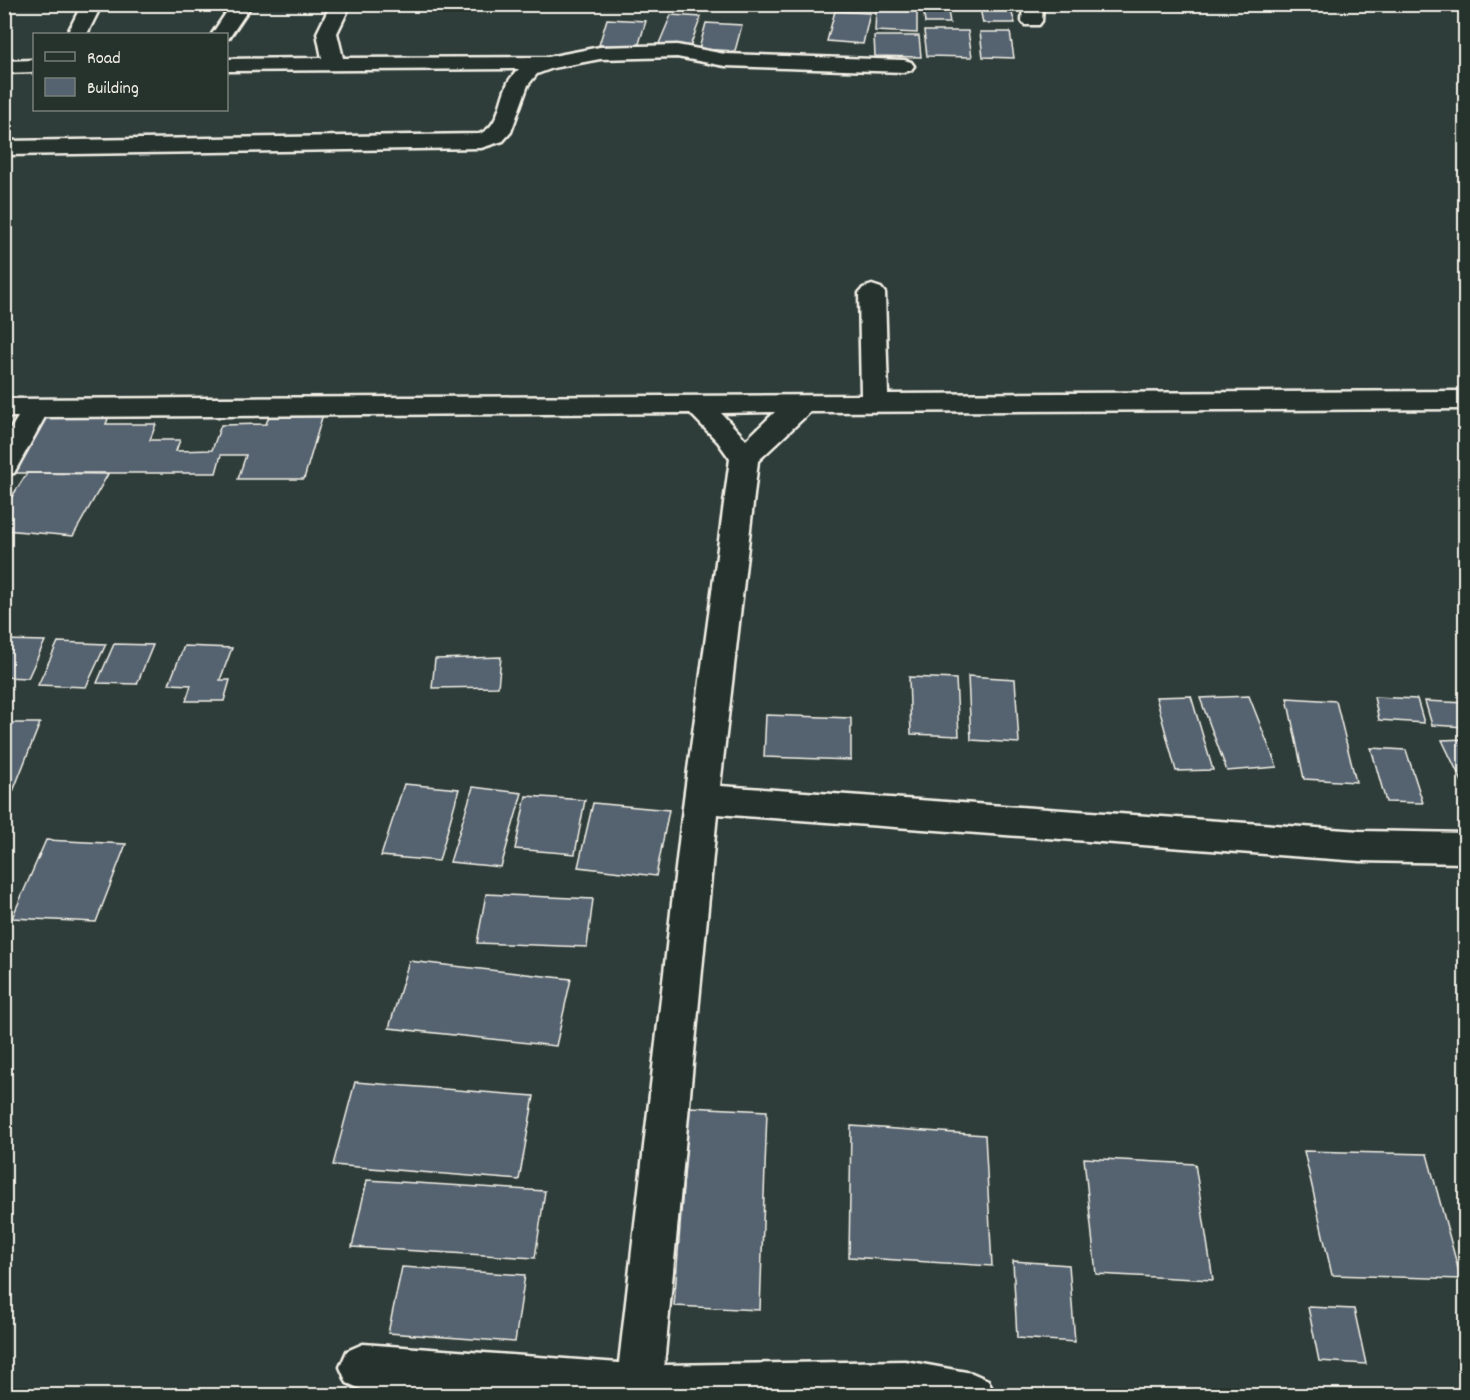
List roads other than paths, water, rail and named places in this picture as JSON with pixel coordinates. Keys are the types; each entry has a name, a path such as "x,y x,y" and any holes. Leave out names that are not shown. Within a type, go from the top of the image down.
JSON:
{"street":[{"path":"78,33 92,4"},
{"path":"223,33 242,4"},
{"path":"334,64 325,38 327,26 341,4"},
{"path":"228,65 548,63 600,53 677,51 725,60 904,66"},
{"path":"4,148 481,141 491,138 503,127 518,83 525,75 548,63"},
{"path":"4,67 33,66"},
{"path":"872,293 875,405"},
{"path":"4,408 382,404 875,405 1466,400"},
{"path":"697,404 728,436 744,458"},
{"path":"639,1392 700,799 744,458 802,405"},
{"path":"4,466 37,407"},
{"path":"700,799 1360,846 1466,848"},
{"path":"363,1368 639,1392 905,1390 972,1395"}]}
